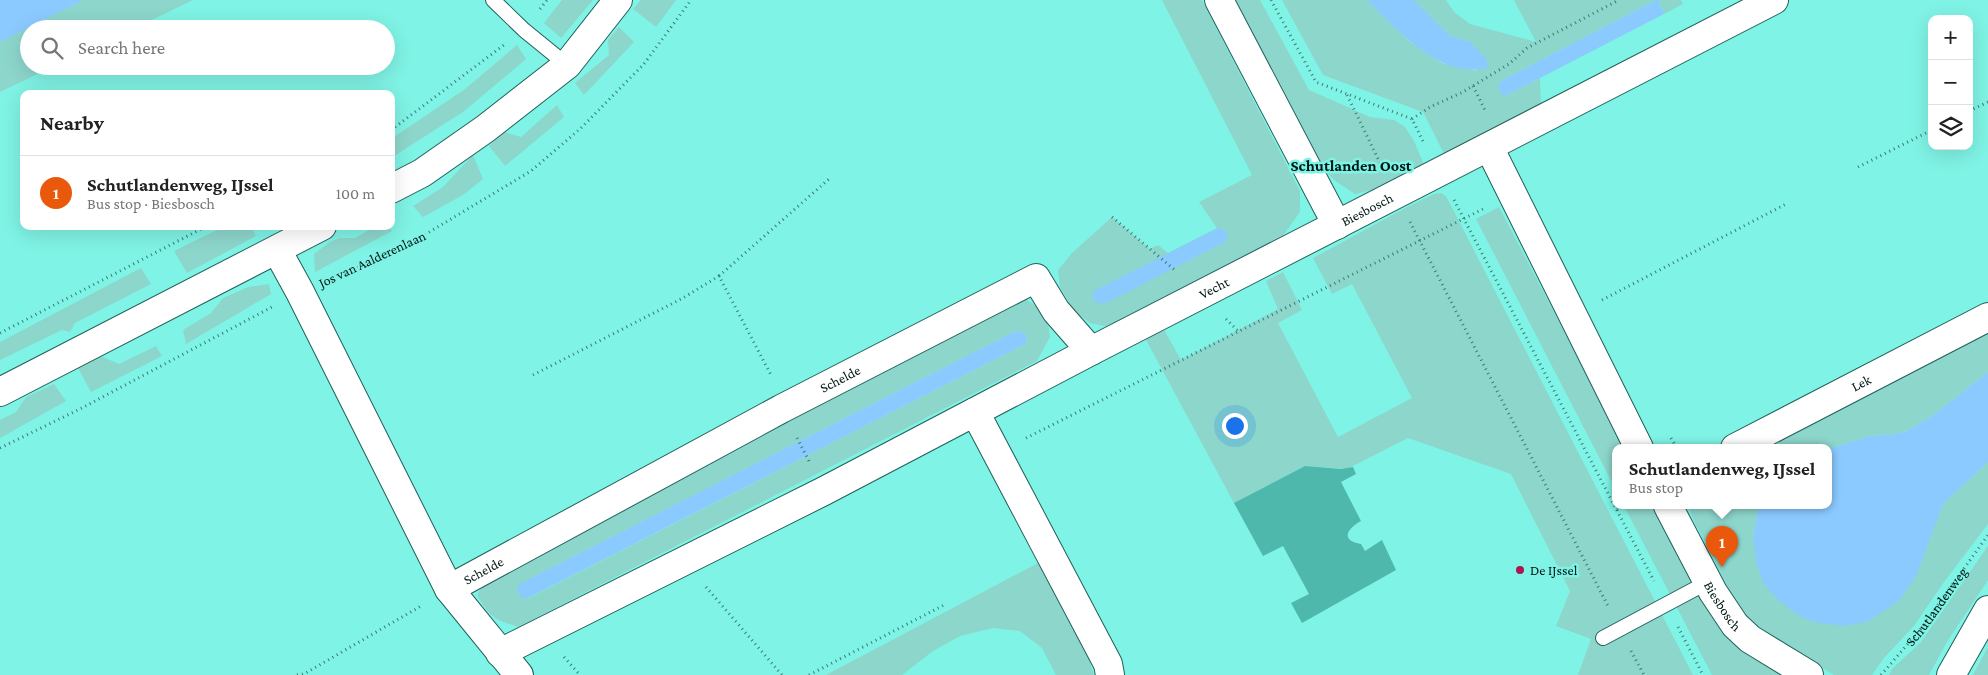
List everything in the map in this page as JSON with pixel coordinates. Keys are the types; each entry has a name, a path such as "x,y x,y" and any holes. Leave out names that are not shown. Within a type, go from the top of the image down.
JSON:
{"street":[{"path":"395,187 422,173 485,129 567,65 618,0"},
{"name":"Biesbosch","path":"1220,0 1337,224 1774,0"},
{"path":"1489,147 1637,444"},
{"name":"Vecht","path":"1091,351 1337,224"},
{"path":"0,392 314,230"},
{"name":"Schelde","path":"277,250 300,292 449,589 519,675"},
{"name":"Schelde","path":"449,589 787,406 1036,278 1056,311 1091,351"},
{"name":"Lek","path":"1743,444 1988,318"},
{"path":"500,653 975,412 1091,351"},
{"path":"975,412 1108,664 1110,675"},
{"name":"Biesbosch","path":"1670,509 1723,610 1735,625 1750,639 1809,675"},
{"path":"1951,675 1988,610"}],"lane":[{"path":"493,0 524,30 567,65"},
{"path":"1603,638 1708,582"}],"path":[{"path":"395,127 524,30 547,0"},
{"name":"Jos van Aalderenlaan","path":"0,448 80,410 300,292 411,243 531,171 580,128 644,64 691,0"},
{"path":"1271,0 1316,82 1412,119 1612,500"},
{"path":"1412,119 1430,107 1463,92 1509,64 1527,48 1620,0"},
{"path":"1346,94 1396,195 1644,675"},
{"path":"1973,109 1988,102"},
{"path":"1858,167 1928,132"},
{"path":"533,375 683,298 719,276 829,179"},
{"path":"997,452 1513,194"},
{"path":"1599,301 1786,204"},
{"path":"1112,217 1175,270"},
{"path":"0,333 199,230"},
{"path":"719,276 787,406"},
{"path":"796,436 809,461"},
{"path":"1617,510 1703,675"},
{"name":"Schutlandenweg","path":"1881,675 1920,630 1988,535"},
{"path":"683,561 782,675"},
{"path":"297,675 304,674 449,589"},
{"path":"809,675 946,604"}],"shaded area":[{"path":"0,0 83,0 43,20 20,20 20,32 0,42"},
{"path":"83,0 193,0 152,20 43,20"},
{"path":"562,0 593,0 561,38 544,23"},
{"path":"641,0 676,0 656,27 633,9"},
{"path":"1162,0 1202,0 1300,191 1300,212 1282,237 1109,327 1090,323 1074,311 1060,287 1058,270 1072,253 1112,217 1150,249 1158,245 1168,253 1217,228 1199,202 1252,175"},
{"path":"1235,0 1260,0 1309,90 1370,117 1394,120 1405,127 1414,141 1425,167 1381,188 1355,194 1334,180 1317,162"},
{"path":"1282,0 1367,0 1410,42 1442,63 1477,71 1469,41 1450,36 1414,0 1446,0 1455,13 1470,24 1536,42 1514,0 1656,0 1501,81 1505,96 1540,78 1541,106 1445,156 1423,112 1323,75"},
{"path":"1367,0 1414,0 1450,36 1469,41 1485,57 1489,67 1472,70 1455,67 1438,60 1406,38"},
{"path":"1658,0 1681,0 1683,4 1664,14"},
{"path":"1658,0 1664,14 1505,96 1501,94 1498,87 1501,81"},
{"path":"619,27 634,42 584,95 575,83 609,55 608,40"},
{"path":"20,32 20,75 35,75 0,92 0,42"},
{"path":"517,45 526,59 463,112 395,155 395,136 465,89"},
{"path":"557,105 564,117 505,166 489,146 504,132 521,137"},
{"path":"473,155 483,179 463,195 423,217 413,206 443,187"},
{"path":"1441,193 1446,196 1693,675 1578,675 1591,639 1556,626 1570,591 1511,474 1408,438 1347,469 1305,466 1234,503 1145,338 1163,328 1181,360 1278,309 1266,281 1283,272 1302,310 1278,323 1338,437 1412,398 1352,284 1332,294 1313,258 1409,206 1434,194"},
{"path":"1499,207 1623,444 1612,444 1612,482 1476,219"},
{"path":"1218,228 1224,229 1228,235 1225,242 1106,303 1097,303 1092,296 1094,291"},
{"path":"217,230 253,230 256,236 187,273 174,251"},
{"path":"369,230 392,231 315,272 314,254 330,242 340,238 355,238"},
{"path":"141,268 151,284 75,323 70,332 62,330 0,360 0,342"},
{"path":"269,284 271,294 186,344 183,330 211,313 223,298 248,287"},
{"path":"1025,299 1042,310 1048,322 1050,337 1037,361 518,627 493,617 477,595 487,579 1014,301","holes":["1016,331 1024,333 1027,337 1025,344 527,599 533,577"]},
{"path":"1016,331 1024,333 1027,337 1025,344 526,599 520,596 517,588 519,585 533,577"},
{"path":"1988,332 1988,372 1931,417 1907,431 1871,436 1832,448 1832,444 1768,444"},
{"path":"156,346 162,356 91,392 77,366 98,355 119,364"},
{"path":"1988,372 1988,462 1943,504 1916,576 1899,601 1867,622 1843,626 1814,622 1798,615 1777,599 1764,584 1757,565 1753,538 1758,509 1832,509 1832,448 1871,436 1907,431 1931,417"},
{"path":"54,384 66,401 0,438 0,420 16,412 26,397"},
{"path":"1988,462 1988,524 1944,582 1914,626 1884,658 1872,675 1834,675 1777,641 1748,618 1728,588 1690,509 1758,509 1753,538 1930,535 1943,504"},
{"path":"1305,466 1341,469 1353,467 1356,474 1341,482 1361,521 1349,530 1348,537 1350,540 1361,544 1365,551 1382,540 1396,570 1302,623 1291,603 1309,594 1283,546 1263,556 1234,503"},
{"path":"1626,509 1657,509 1738,646 1781,675 1712,675"},
{"path":"1988,546 1988,580 1947,642 1929,675 1889,675 1892,669 1921,642"},
{"path":"1040,562 1088,657 1094,675 1056,675 1042,648 1020,631 993,628 960,636 933,651 902,675 826,675"},
{"path":"1988,647 1988,675 1973,675"}],"place":[{"name":"Schutlandenweg, IJssel","path":"1722,567"},
{"name":"De IJssel","path":"1520,570"}],"district":[{"name":"Schutlanden Oost","path":"1351,165"}]}
